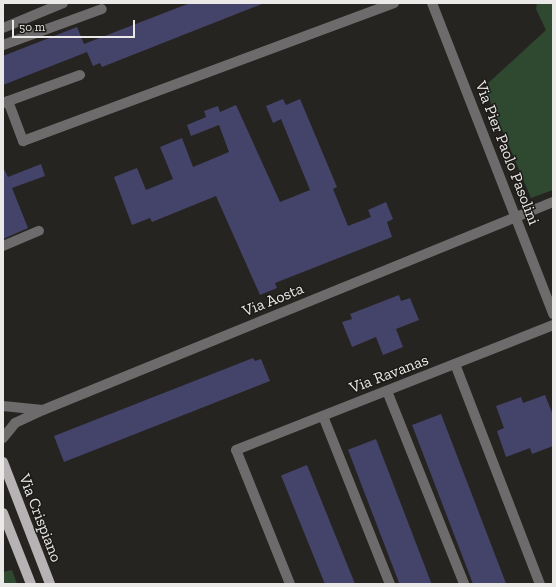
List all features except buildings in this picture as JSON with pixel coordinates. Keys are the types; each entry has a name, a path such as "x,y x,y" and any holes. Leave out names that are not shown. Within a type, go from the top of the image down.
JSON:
{"main road":[{"name":"Via Crispiano","path":"3,462 50,584"},
{"name":"Via Crispiano","path":"3,513 31,584"}],"street":[{"path":"3,28 63,3"},
{"path":"80,75 5,102 23,141 394,3"},
{"name":"Via Pier Paolo Pasolini","path":"432,3 553,314"},
{"path":"3,45 102,9"},
{"name":"Via Aosta","path":"3,438 15,423 43,410 553,202"},
{"path":"3,246 39,231"},
{"name":"Via Ravanas","path":"290,584 236,450 553,326"},
{"path":"455,364 540,584"},
{"path":"387,391 464,584"},
{"path":"3,406 43,410"},
{"path":"323,416 390,584"}],"green space":[{"path":"537,3 553,3 553,190 531,198 484,87 546,30 536,9"},
{"path":"12,570 17,584 3,584 3,572"}]}
